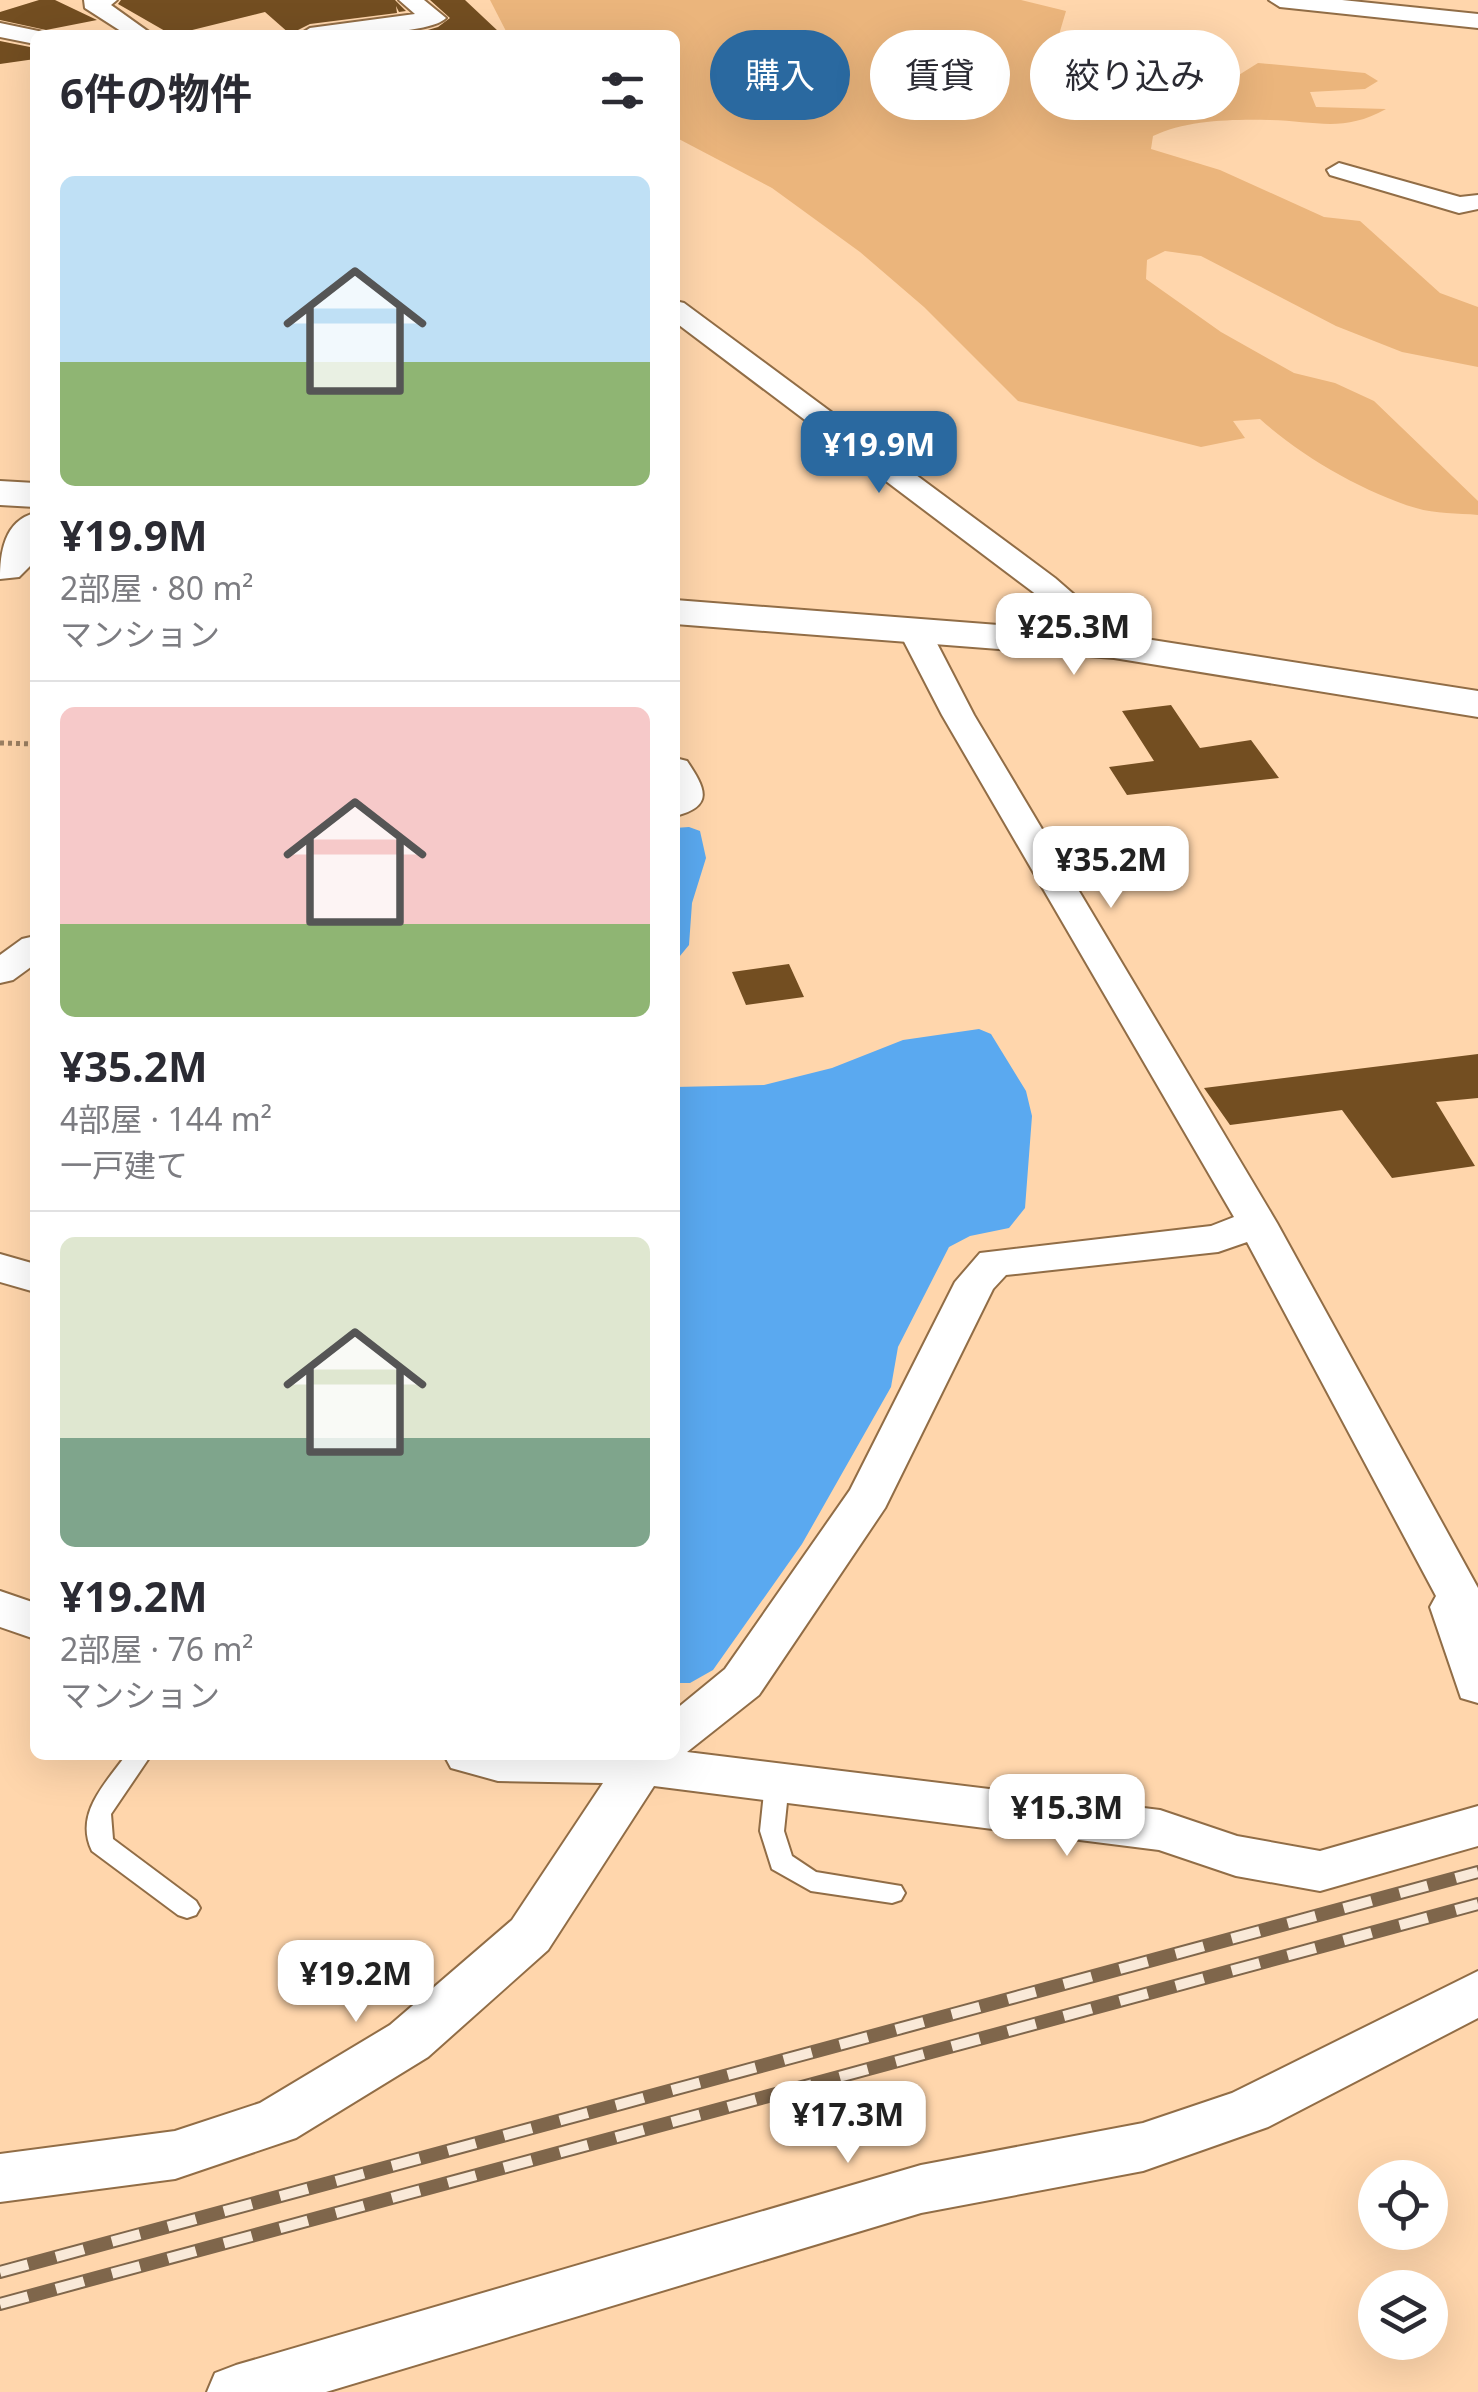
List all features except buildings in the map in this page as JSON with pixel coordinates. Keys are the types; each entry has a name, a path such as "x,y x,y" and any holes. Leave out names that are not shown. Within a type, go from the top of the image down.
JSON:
{"street":[{"path":"106,0 93,4 134,30"},
{"path":"347,30 435,18 410,0"},
{"path":"1280,0 1478,21"},
{"path":"0,30 30,36"},
{"path":"1339,170 1459,204 1478,202"},
{"path":"680,313 1044,585 1114,646"},
{"path":"0,494 30,495"},
{"path":"0,570 8,571 18,564 22,533 30,526"},
{"path":"680,612 1114,646 1478,704"},
{"path":"913,628 958,715 1257,1223 1478,1630"},
{"path":"680,776 686,800 680,803"},
{"path":"0,972 30,951"},
{"path":"680,1733 742,1682 870,1497 976,1282 994,1263 1218,1238 1257,1223"},
{"path":"0,1268 30,1277"},
{"path":"1438,1560 1478,1685"},
{"path":"0,1608 30,1620"},
{"path":"680,1758 777,1783 1160,1830 1236,1856 1320,1871 1478,1826"},
{"path":"489,1760 530,1760"},
{"path":"0,2178 175,2156 277,2121 409,2041 530,1936 651,1760"},
{"path":"236,2392 921,2188 1143,2147 1249,2110 1478,1993"}],"lane":[{"path":"135,1760 98,1812 101,1844 187,1908"},
{"path":"777,1783 772,1831 780,1862 811,1880 892,1892"}],"path":[{"path":"0,742 30,744"}],"shaded area":[{"path":"490,0 1021,0 1066,11 1060,30 1030,30 1030,120 1226,120 1153,136 1151,149 1220,170 1324,217 1360,221 1440,293 1478,307 1478,367 1402,352 1336,326 1201,256 1165,251 1147,260 1146,279 1221,332 1294,373 1335,383 1374,401 1478,501 1478,515 1423,510 1375,493 1313,459 1260,419 1233,421 1245,438 1201,447 1018,401 924,307 860,252 772,188 680,140 680,30 505,30"},
{"path":"1258,63 1365,73 1378,81 1365,89 1310,92 1316,107 1386,109 1343,123 1240,120 1240,74"}],"water":[{"path":"680,828 700,831 706,858 692,903 689,945 680,956"},
{"path":"979,1029 991,1034 1026,1091 1032,1116 1025,1208 1009,1228 970,1236 949,1247 898,1347 891,1387 802,1544 713,1670 690,1683 680,1683 680,1087 764,1085 832,1068 903,1040"}],"railway":[{"path":"0,2272 1478,1872"},
{"path":"0,2304 1478,1904"}]}
